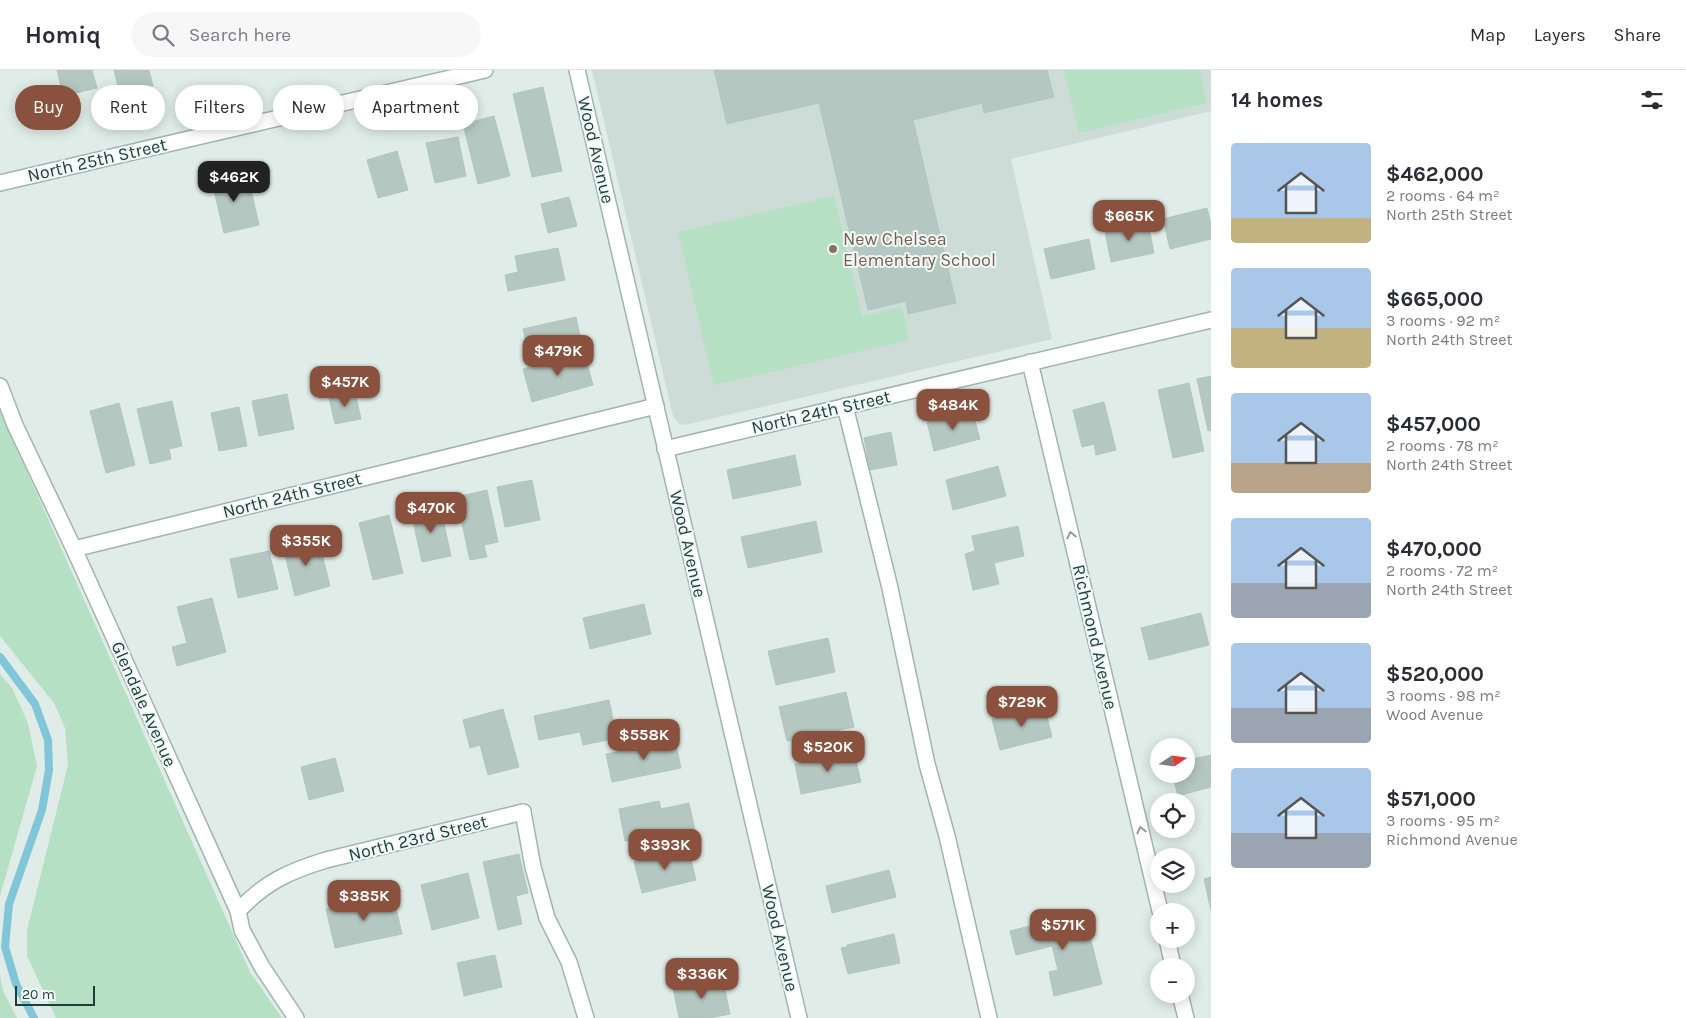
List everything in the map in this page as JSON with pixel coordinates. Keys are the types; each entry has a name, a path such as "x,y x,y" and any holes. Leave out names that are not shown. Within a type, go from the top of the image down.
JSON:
{"street":[{"name":"North 25th Street","path":"0,183 485,70"},
{"name":"Wood Avenue","path":"577,70 799,1018"},
{"name":"North 24th Street","path":"665,449 1211,320"},
{"name":"Richmond Avenue","path":"1030,362 1158,903"},
{"name":"Glendale Avenue","path":"0,386 15,425 74,549 238,911 242,930 262,967 296,1018"},
{"name":"North 24th Street","path":"74,549 656,406"},
{"path":"845,406 890,588 927,764 947,836 989,1018"},
{"name":"North 23rd Street","path":"238,911 252,895 270,883 296,870 326,860 523,812 533,866 548,918 569,962 586,1018"},
{"path":"1182,1003 1186,1018"}],"shaded area":[{"name":"New Chelsea Elementary School","path":"592,70 1211,70 1211,111 1011,159 1052,339 685,425 678,423 673,416"}],"green space":[{"path":"1064,70 1199,70 1207,103 1079,133"},
{"path":"834,196 862,316 902,307 909,340 714,385 678,232"},
{"path":"0,411 250,972 282,1018 56,1018 27,956 27,930 68,765 65,728 54,703 0,636"},
{"path":"0,674 12,688 28,723 37,766 0,896"},
{"path":"0,975 3,991 17,1018 0,1018"}],"building":[{"path":"57,70 92,70 96,85 91,85 91,89 81,92 81,85 60,85"},
{"path":"114,70 149,70 153,85 118,85"},
{"name":"New Chelsea Elementary School","path":"714,70 1047,70 1054,97 984,113 982,103 913,120 956,303 908,314 906,301 868,310 819,103 727,124"},
{"path":"543,87 562,171 532,177 513,94"},
{"path":"494,116 510,176 478,184 464,130 478,130 478,120"},
{"path":"458,137 466,176 435,183 426,143"},
{"path":"397,151 408,190 378,198 367,160"},
{"path":"237,172 242,191 251,189 259,225 224,233 211,178"},
{"path":"569,197 577,226 548,233 541,204"},
{"path":"1207,208 1211,224 1211,239 1170,249 1163,219"},
{"path":"1148,222 1154,253 1111,262 1105,231"},
{"path":"1089,239 1095,269 1051,279 1044,249"},
{"path":"558,248 565,280 508,291 505,275 518,272 515,256"},
{"path":"576,317 583,349 530,361 523,329"},
{"path":"584,352 593,385 532,402 523,369"},
{"path":"1211,376 1211,430 1208,431 1197,379"},
{"path":"1189,383 1204,451 1173,458 1158,390"},
{"path":"355,392 361,419 335,424 329,398"},
{"path":"287,394 294,429 259,436 252,401"},
{"path":"172,401 182,446 169,449 171,459 150,464 137,409"},
{"path":"1104,402 1116,450 1096,455 1094,444 1082,447 1073,410"},
{"path":"119,403 135,465 106,473 90,411"},
{"path":"239,407 247,446 219,451 211,413"},
{"path":"972,411 980,439 934,451 927,422"},
{"path":"891,432 897,465 870,470 864,438"},
{"path":"795,455 801,485 733,499 727,470"},
{"path":"998,466 1006,496 953,510 946,480"},
{"path":"532,480 540,520 505,527 497,487"},
{"path":"487,490 498,542 484,545 487,557 470,560 456,497"},
{"path":"440,506 451,556 422,562 411,512"},
{"path":"389,515 403,573 373,580 359,523"},
{"path":"816,521 822,552 748,568 741,537"},
{"path":"1018,526 1024,556 994,563 999,584 973,590 965,554 975,551 972,536"},
{"path":"318,538 330,586 295,596 283,547"},
{"path":"269,551 278,589 238,598 230,559"},
{"path":"212,598 226,652 177,666 172,647 187,643 177,607"},
{"path":"644,604 651,634 590,649 583,618"},
{"path":"1201,613 1209,645 1149,660 1141,628"},
{"path":"828,638 835,672 776,685 768,651"},
{"path":"846,692 854,727 787,741 779,707"},
{"path":"609,700 617,738 583,745 580,732 539,740 534,716"},
{"path":"1044,705 1052,737 1000,750 992,719"},
{"path":"503,709 519,767 488,775 480,745 470,748 463,720"},
{"path":"675,740 681,768 612,782 606,754"},
{"path":"854,752 861,782 801,794 795,764"},
{"path":"1211,755 1211,787 1189,793 1177,793 1174,783 1195,783 1195,758"},
{"path":"335,758 344,791 309,800 301,767"},
{"path":"659,801 661,809 689,803 695,830 670,835 671,841 647,846 645,837 625,841 619,809"},
{"path":"688,848 696,880 642,893 634,862"},
{"path":"519,854 528,893 516,896 522,924 498,930 483,862"},
{"path":"889,870 896,897 832,913 826,886"},
{"path":"468,873 479,918 432,930 421,885"},
{"path":"1211,877 1211,911 1204,879"},
{"path":"393,895 402,934 335,948 326,909"},
{"path":"1084,912 1102,984 1054,996 1049,972 1058,970 1052,946 1016,955 1010,931"},
{"path":"894,934 900,963 848,974 841,948"},
{"path":"495,955 502,987 464,996 457,963"},
{"path":"723,979 730,1014 710,1018 679,1018 673,988"}],"waterway":[{"path":"0,657 35,704 48,740 49,770 42,810 9,904 5,947 16,984 34,1018"}],"place":[{"name":"New Chelsea Elementary School","path":"833,249"}]}
